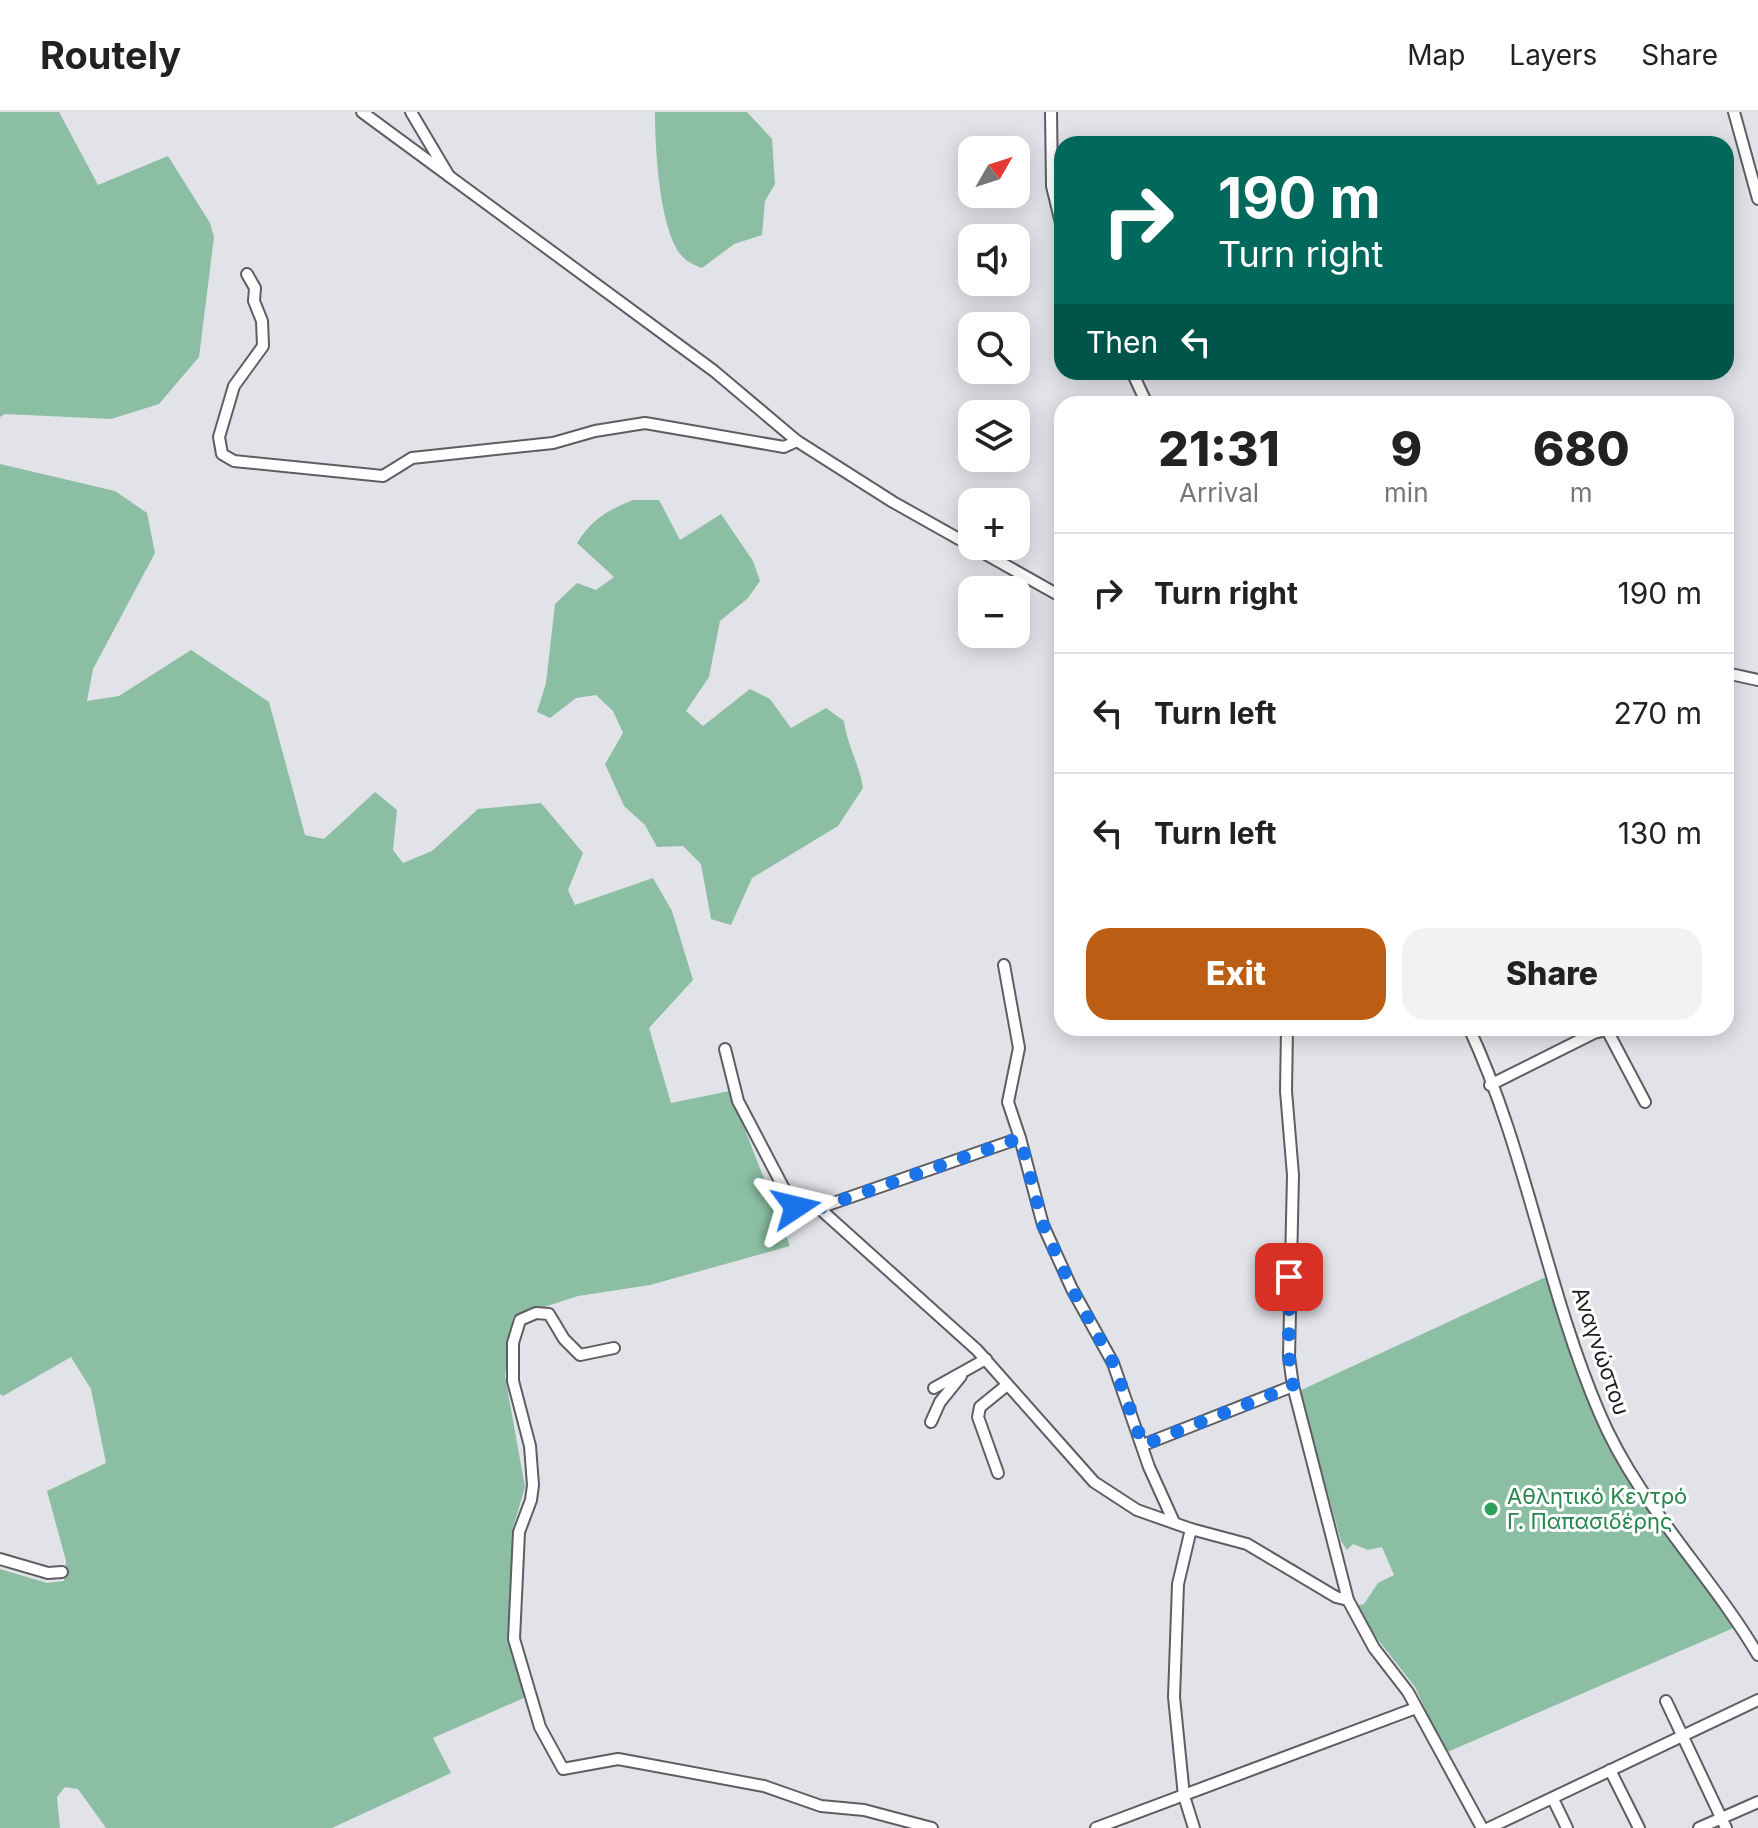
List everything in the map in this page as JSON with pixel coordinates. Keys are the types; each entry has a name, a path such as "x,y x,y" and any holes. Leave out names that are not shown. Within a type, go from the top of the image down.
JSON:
{"street":[{"path":"362,112 714,371 797,441 893,502 1054,593"},
{"path":"411,112 451,180"},
{"path":"1051,112 1054,194"},
{"path":"1734,112 1758,199"},
{"path":"247,274 255,288 254,301 264,335 259,355 234,386 219,437 222,454 234,461 383,476 412,458 553,443 595,431 645,423 784,447 797,441"},
{"path":"1734,675 1758,680"},
{"path":"1004,965 1019,1048 1008,1102 1043,1225 1072,1289 1113,1363 1173,1520"},
{"path":"1286,1036 1284,1054 1293,1175 1289,1357 1293,1386 1348,1600 1374,1648 1400,1679 1482,1828"},
{"name":"Αναγνώστου","path":"1472,1036 1599,1412 1636,1484 1758,1655"},
{"path":"1490,1085 1594,1036"},
{"path":"1610,1036 1645,1102"},
{"path":"725,1049 738,1101 787,1196 796,1207 819,1208 1020,1138"},
{"path":"819,1208 986,1359 1094,1482 1137,1510 1247,1544 1336,1597 1348,1600"},
{"path":"614,1348 580,1355 564,1339 549,1314 536,1313 520,1320 513,1343 513,1381 530,1446 533,1485 519,1532 514,1639 540,1727 563,1769 618,1759 764,1786 821,1806 864,1810 932,1828"},
{"path":"934,1388 961,1376 986,1359"},
{"path":"931,1422 940,1402 961,1376"},
{"path":"998,1473 978,1417 980,1407 1007,1385"},
{"path":"1143,1445 1293,1386"},
{"path":"1191,1529 1178,1584 1174,1673 1184,1796 1194,1828"},
{"path":"0,1559 48,1573 62,1572"},
{"path":"1489,1828 1758,1700"},
{"path":"1666,1701 1723,1823"},
{"path":"1096,1828 1416,1708"},
{"path":"1610,1770 1639,1828"},
{"path":"1553,1799 1567,1828"},
{"path":"1699,1828 1723,1823 1758,1802"}],"green space":[{"path":"0,112 59,112 98,185 168,156 210,223 214,237 199,357 159,404 111,419 5,414 0,417"},
{"path":"655,112 747,112 772,139 775,184 765,201 762,235 734,244 702,268 685,259 676,248 664,212"},
{"path":"0,464 115,491 147,513 155,553 93,669 87,701 119,696 191,650 269,702 305,835 324,839 375,792 397,810 393,850 403,863 432,851 478,809 541,803 583,853 568,890 575,905 653,878 672,911 693,980 649,1028 671,1103 730,1091 790,1246 650,1285 578,1296 513,1317 505,1376 525,1487 512,1531 512,1656 526,1697 433,1738 451,1773 332,1828 106,1828 78,1789 65,1787 57,1797 60,1828 0,1828 0,1569 47,1583 64,1581 66,1561 47,1491 106,1463 91,1389 71,1357 3,1396 0,1394"},
{"path":"633,500 659,500 680,540 721,514 753,561 760,581 748,598 720,621 709,677 686,711 703,726 750,689 770,699 791,728 826,708 844,721 861,779 863,788 838,826 752,878 731,925 711,919 701,864 683,846 657,847 645,825 624,806 605,764 623,733 613,711 596,695 576,698 550,718 537,712 546,683 555,604 577,583 596,590 614,577 577,543 601,516"},
{"name":"Αθλητικό Κεντρό Γ. Παπασιδέρης","path":"1550,1275 1617,1456 1738,1626 1445,1753 1415,1687 1361,1618 1358,1605 1364,1604 1378,1583 1394,1575 1382,1547 1368,1550 1353,1544 1347,1550 1341,1541 1299,1391"}],"place":[{"name":"Αθλητικό Κεντρό Γ. Παπασιδέρης","path":"1491,1509"}],"route":[{"path":"796,1207 819,1208 1020,1138 1043,1225 1072,1289 1105,1345 1143,1445 1293,1386 1289,1357 1289,1277"}]}
